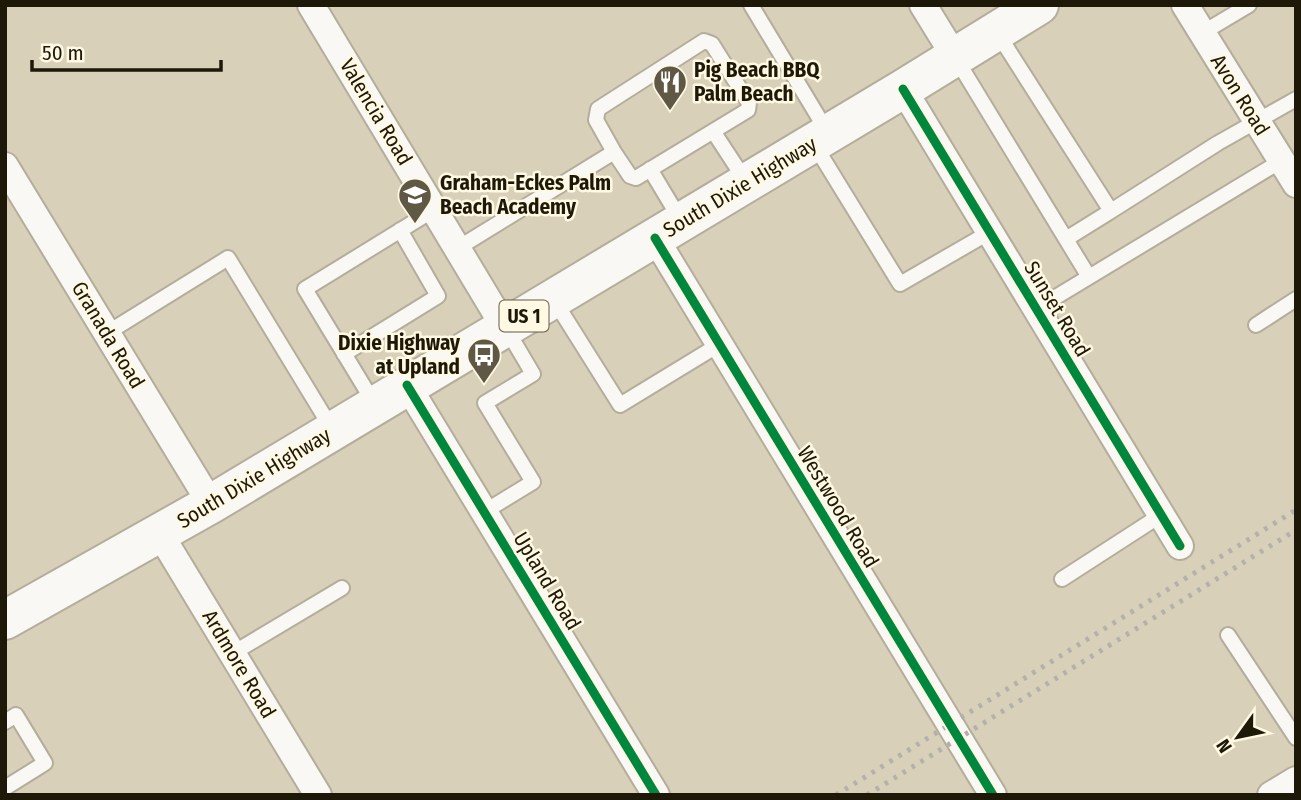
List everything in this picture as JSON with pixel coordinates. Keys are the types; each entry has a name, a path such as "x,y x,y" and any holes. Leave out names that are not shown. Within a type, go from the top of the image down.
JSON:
{"main road":[{"name":"South Dixie Highway","path":"5,620 211,505 1039,5"}],"street":[{"name":"Valencia Road","path":"311,5 505,328"},
{"path":"923,5 955,57"},
{"name":"Avon Road","path":"1185,5 1296,184"},
{"name":"Sunset Road","path":"903,89 1180,546"},
{"name":"Granada Road","path":"5,166 211,505"},
{"name":"Westwood Road","path":"668,230 720,344 993,795"},
{"name":"Upland Road","path":"407,385 656,795"},
{"name":"Ardmore Road","path":"160,534 318,795"},
{"path":"1271,795 1296,780"}],"lane":[{"path":"751,5 900,284 990,232"},
{"path":"1202,33 1249,5"},
{"path":"997,31 1111,211"},
{"path":"704,41 712,44 749,103 748,110 713,131 636,178 630,176 596,120 598,109 704,41"},
{"path":"955,57 1089,277"},
{"path":"1066,239 1296,99"},
{"path":"713,131 747,183"},
{"path":"458,248 614,152"},
{"path":"1036,309 1281,161"},
{"path":"650,169 668,230"},
{"path":"375,405 305,289 435,209"},
{"path":"344,354 438,296 400,230"},
{"path":"107,333 228,258 332,430"},
{"path":"554,299 620,405 720,344"},
{"path":"1256,325 1296,299"},
{"path":"484,512 533,482 485,403 533,374 505,328"},
{"path":"1062,579 1161,515"},
{"path":"233,653 342,589"},
{"path":"1228,635 1296,738"},
{"path":"5,722 16,715 45,763 5,788"}],"railway":[{"path":"836,795 1296,510"},
{"path":"867,795 1296,530"}],"cycle path":[{"path":"903,89 1180,546"},
{"path":"655,238 993,795"},
{"path":"407,385 656,795"}],"place":[{"name":"Pig Beach BBQ Palm Beach","path":"670,112"},
{"name":"Graham-Eckes Palm Beach Academy","path":"415,225"},
{"name":"Dixie Highway at Upland","path":"484,385"}]}
